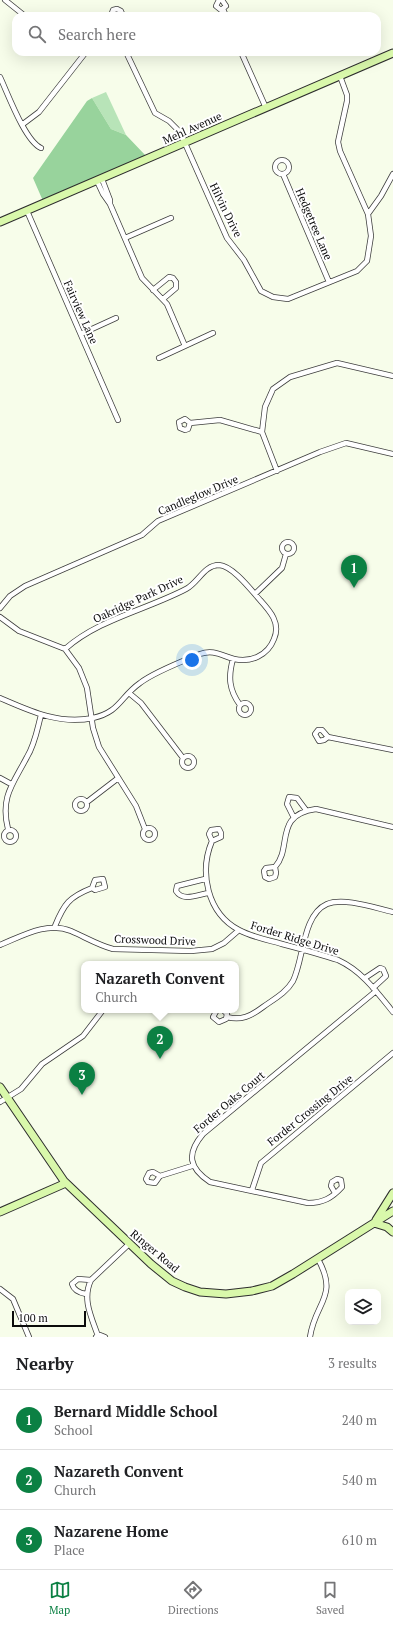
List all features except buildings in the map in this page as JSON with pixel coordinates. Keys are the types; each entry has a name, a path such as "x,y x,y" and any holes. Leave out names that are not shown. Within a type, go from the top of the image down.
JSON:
{"street":[{"path":"5,0 20,12"},
{"path":"219,0 216,6 218,9 223,9"},
{"path":"222,0 226,4 223,9"},
{"path":"112,12 113,10 117,9 121,12"},
{"name":"Mehl Avenue","path":"0,222 393,53"},
{"path":"22,124 39,112 83,56"},
{"name":"Hilvin Drive","path":"128,56 155,113 175,127 185,143 228,238 244,260 261,290 273,297 288,299 329,282"},
{"path":"243,56 266,108"},
{"path":"0,76 29,138 41,148"},
{"path":"329,282 358,271 367,260 371,236 368,214 340,151 338,142 347,101 347,95 340,76"},
{"name":"Hedgetree Lane","path":"284,174 329,282"},
{"path":"368,214 381,196 393,174"},
{"path":"100,180 103,194 110,204 142,278 163,299 185,346"},
{"name":"Fairview Lane","path":"27,210 118,420"},
{"path":"125,238 171,218"},
{"path":"153,290 164,279 170,276 174,278 176,288 163,299"},
{"path":"81,334 116,318"},
{"path":"159,358 213,333"},
{"path":"277,471 262,432 265,407 273,389 290,377 337,363 393,376"},
{"path":"190,423 220,420 262,432"},
{"name":"Candleglow Drive","path":"0,608 10,596 25,586 142,535 158,521 346,443 393,454"},
{"path":"0,698 41,716 56,719 93,718 117,708 129,693 145,680 201,654 219,652 233,659 250,660 260,656 266,652 274,640 276,633 275,619 255,594 282,568 286,554"},
{"name":"Oakridge Park Drive","path":"65,649 83,634 187,588 212,566 225,566 231,569 255,594"},
{"path":"0,617 19,631 65,649 79,668 84,678 93,718 93,728 99,747 117,779 136,806 145,829"},
{"path":"233,659 230,672 230,685 234,696 240,705"},
{"path":"129,693 141,702 183,758"},
{"path":"8,829 5,819 4,805 10,784 28,757 34,743 41,716"},
{"path":"328,737 393,750"},
{"path":"0,778 10,784"},
{"path":"87,802 117,779"},
{"path":"294,818 287,804 289,797 297,798 306,810"},
{"path":"275,867 287,829 294,818 306,810 316,809 393,827"},
{"name":"Forder Ridge Drive","path":"212,841 209,848 205,879 208,893 223,918 239,930 349,965 365,978 393,1012"},
{"path":"205,879 177,886 176,890 179,895 184,898 208,893"},
{"path":"0,945 37,930 55,926 65,904 78,894 92,888"},
{"path":"227,1017 247,1017 283,993 293,980 312,918 320,908 327,904 344,902 393,912"},
{"name":"Crosswood Drive","path":"55,926 70,930 106,947 136,950 191,951 212,949 224,943 239,930"},
{"path":"365,978 374,971 380,968 383,969 386,976 374,989"},
{"name":"Forder Oaks Court","path":"192,1166 192,1153 195,1143 203,1134 374,989"},
{"path":"0,1102 21,1089 42,1064 83,1036 100,1013"},
{"path":"216,1013 214,1017 217,1022 223,1022 227,1017"},
{"path":"225,1013 227,1017"},
{"name":"Forder Crossing Drive","path":"252,1190 261,1163 393,1053"},
{"name":"Ringer Road","path":"0,1086 46,1157 66,1183 161,1273 179,1285 200,1292 216,1294 244,1293 272,1286 318,1259 393,1211"},
{"path":"160,1176 192,1166 198,1174 210,1182 308,1203 320,1203 328,1200 335,1193"},
{"path":"0,1212 66,1183"},
{"path":"393,1193 374,1223 387,1227 393,1232"},
{"path":"105,1337 97,1336 86,1294 92,1280 129,1244"},
{"path":"310,1337 311,1327 324,1300 328,1286 326,1273 318,1259"},
{"path":"86,1294 77,1292 73,1288 72,1284 78,1279 92,1280"},
{"path":"0,1289 13,1298 29,1337"}],"green space":[{"path":"106,92 126,135 111,129 92,98"},
{"path":"92,98 111,129 126,135 146,156 43,201 33,178 87,101"}],"place":[{"name":"Bernard Middle School","path":"354,588"},
{"name":"Nazareth Convent","path":"160,1059"},
{"name":"Nazarene Home","path":"82,1095"}]}
